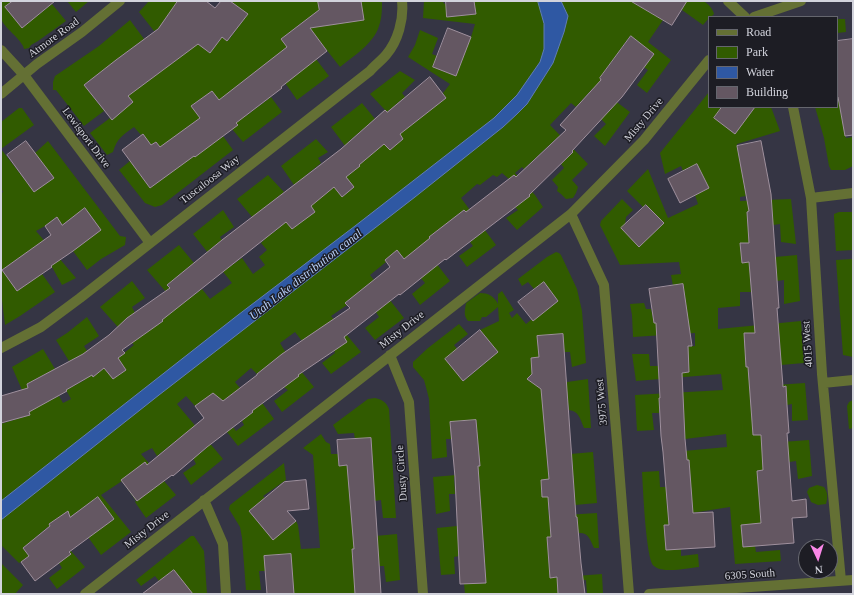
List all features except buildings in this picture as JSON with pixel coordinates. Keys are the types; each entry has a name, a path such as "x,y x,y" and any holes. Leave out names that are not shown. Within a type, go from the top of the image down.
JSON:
{"street":[{"name":"Atmore Road","path":"1,94 120,1"},
{"path":"728,1 744,16"},
{"path":"757,16 801,1"},
{"name":"Tuscaloosa Way","path":"1,348 41,327 370,70 386,55 393,45 398,33 401,19 402,3"},
{"name":"Lewisport Drive","path":"1,50 24,75 150,243"},
{"name":"Misty Drive","path":"84,594 571,214 644,140 708,61"},
{"name":"4015 West","path":"793,108 811,198 823,383 840,582"},
{"path":"811,198 853,193"},
{"name":"3975 West","path":"571,214 604,285 629,594"},
{"name":"Dusty Circle","path":"390,355 409,402 423,594"},
{"path":"823,383 853,380"},
{"path":"204,500 223,544 226,594"},
{"name":"6305 South","path":"649,594 853,580"}],"green space":[{"path":"1,1 13,1 5,7 22,28 52,4 66,21 31,45 29,48 24,49 21,42 2,21"},
{"path":"67,1 89,1 76,12"},
{"path":"149,1 178,1 161,25 185,42 196,43 210,53 222,37 228,41 248,14 230,1 382,1 382,7 380,23 373,38 363,49 340,67 304,21 281,39 287,47 316,59 329,76 297,100 270,61 228,93 246,116 271,97 282,112 243,142 232,129 212,91 191,106 200,118 178,134 223,136 233,150 162,205 155,207 145,203 119,170 130,161 150,188 172,172 167,156 156,142 151,145 143,134 141,135 134,127 121,137 116,143 113,152 107,155 90,133 110,118 112,120 133,102 106,68 84,85 104,111 84,126 56,90 53,90 55,76 99,46 130,20 144,39 120,57 141,86 179,58 158,29 154,31 139,12"},
{"path":"424,1 443,1 444,4 446,3 447,17 475,14 474,1 631,1 663,20 648,42 671,60 647,93 637,85 648,70 644,67 654,54 630,36 600,78 602,81 598,88 630,112 605,146 594,136 606,124 601,119 593,88 576,107 571,103 550,125 588,164 572,180 578,187 573,198 566,199 557,191 558,187 552,180 564,168 561,164 573,152 558,137 524,169 522,167 515,173 535,195 543,207 517,230 506,218 518,210 515,207 509,179 502,173 497,177 493,175 480,185 477,184 461,198 496,245 467,267 459,256 473,246 470,242 482,233 464,210 429,237 430,239 422,245 450,281 420,305 412,294 425,283 397,250 385,260 386,262 370,275 404,318 375,340 365,328 379,317 376,312 386,304 370,283 345,303 347,305 331,316 361,352 331,374 322,363 335,353 334,350 302,341 295,332 280,343 286,353 314,387 282,412 274,401 288,390 284,387 282,354 257,374 251,368 235,382 251,401 257,396 274,419 238,446 227,432 233,427 236,431 244,425 242,421 253,412 237,391 223,401 195,406 186,396 177,404 223,459 191,485 183,473 196,464 193,458 207,448 191,429 157,456 152,448 141,454 176,495 146,518 122,481 101,495 131,532 101,555 88,537 114,519 98,497 70,517 68,511 49,524 85,567 57,589 49,578 62,568 59,563 71,554 48,527 23,548 29,556 19,563 1,545 1,424 30,415 22,390 12,367 43,349 55,369 27,384 38,406 59,396 63,403 71,399 66,390 85,380 74,359 69,361 56,340 87,317 99,336 84,346 87,351 79,358 93,377 104,368 113,379 126,370 118,358 134,345 100,307 132,281 145,298 132,307 135,313 124,321 137,339 163,321 161,318 166,292 147,270 179,245 194,263 167,285 182,304 202,289 210,299 232,283 193,234 223,210 234,227 220,237 222,240 212,248 228,268 242,258 253,274 265,265 259,257 267,250 261,243 268,236 237,199 268,175 284,192 258,213 273,233 286,222 292,229 315,212 281,166 316,139 328,152 318,158 321,163 305,176 322,197 334,187 342,197 354,187 346,177 360,166 331,127 362,103 375,119 348,142 364,160 384,143 390,150 403,139 385,110 370,94 400,71 415,80 402,93 405,97 395,105 411,125 446,98 443,93 450,84 408,57 415,45 420,30 438,38 432,54 437,56 433,67 456,76 471,37 475,24 423,18"},
{"path":"682,1 703,1 710,6 714,14 712,16 708,16 708,19 703,25 682,10 685,3"},
{"path":"838,19 845,19 846,32 838,33"},
{"path":"708,93 708,108 722,108 735,133 754,108 771,108 780,131 737,144 746,196 740,197 740,201 791,199 796,244 781,242 780,224 773,225 771,210 747,212 749,243 740,243 742,262 775,260 775,257 797,255 800,301 784,304 784,280 777,281 776,273 750,275 751,292 740,292 740,306 718,308 718,329 801,321 804,363 781,365 779,331 744,334 746,367 758,366 761,386 805,383 808,420 792,421 792,404 787,405 786,386 750,389 753,435 780,434 782,442 809,440 812,476 798,479 796,461 757,471 759,492 790,511 760,513 761,523 741,525 743,547 755,546 756,552 780,550 781,561 735,564 730,507 685,514 685,524 664,525 666,550 681,549 681,556 698,554 699,567 663,570 654,566 651,561 645,522 642,472 659,471 660,487 666,487 667,507 692,505 689,460 685,460 684,451 727,447 726,434 685,439 683,397 659,398 659,413 652,413 654,430 637,431 635,395 723,390 721,374 636,381 632,354 649,354 650,366 658,366 659,374 689,372 689,359 683,359 683,347 695,346 695,333 633,337 630,304 644,303 646,309 651,309 654,323 688,318 683,284 673,286 671,275 681,274 679,262 620,265 600,225 601,221 622,199 633,210 626,217 625,225 622,229 639,246 663,224 646,205 643,207 627,191 648,169 668,218 698,204 695,195 709,188 697,165 683,171 681,166 665,174 660,153"},
{"path":"853,96 841,113 846,138 853,137 853,166 845,170 831,170 815,108 838,108 838,97"},
{"path":"19,108 22,108 34,125 1,149 1,122"},
{"path":"48,141 120,236 126,237 125,245 101,259 87,270 73,251 101,230 85,208 62,225 56,217 36,231 76,278 62,285 52,267 37,246 2,270 17,291 42,274 55,292 5,325 1,292 1,193 3,192 1,188 1,149 34,192 54,178 35,153"},
{"path":"839,212 853,212 853,250 836,251 834,214"},
{"path":"556,252 561,255 577,289 582,311 586,363 572,367 570,352 564,352 563,334 537,336 539,357 531,358 532,374 529,377 529,381 542,386 567,384 567,382 588,379 591,428 584,428 577,414 569,410 567,395 542,397 548,456 593,452 597,503 575,505 572,457 547,459 549,479 541,480 542,497 550,497 550,506 548,507 549,516 597,513 599,548 594,548 587,535 578,533 577,517 550,519 551,537 547,537 550,578 602,574 603,594 587,594 586,580 558,582 559,594 465,594 464,584 486,583 484,540 458,541 459,556 454,557 455,574 441,575 437,528 457,526 482,528 479,476 454,477 455,494 449,494 450,511 436,514 433,477 468,474 468,468 480,466 476,420 450,422 451,439 446,439 447,457 432,459 429,399 424,380 413,367 413,362 428,348 459,324 468,334 454,345 457,349 464,381 498,352 480,330 499,321 498,307 486,317 482,317 480,321 468,321 465,315 466,303 480,293 486,294 495,299 498,304 498,294 502,291 514,310 509,313 512,318 517,313 526,324 558,301 544,283 534,289 528,282 522,286 518,279"},
{"path":"852,259 853,357 843,355 836,260"},
{"path":"375,398 384,402 389,409 396,518 383,518 381,500 375,501 374,484 349,486 353,538 397,534 400,580 386,582 384,566 379,566 377,547 352,549 355,594 294,594 290,554 264,556 266,571 259,571 261,590 246,590 240,527 229,509 230,505 284,463 286,480 263,496 265,498 249,511 268,534 280,524 285,530 296,521 298,525 301,549 320,548 313,455 303,448 321,434 326,442 330,444 331,454 338,454 339,466 372,464 371,438 355,439 354,433 338,434 333,425 368,399"},
{"path":"853,400 853,428 849,429 847,406 849,402"},
{"path":"817,485 824,487 825,489 827,495 826,504 818,505 811,502 807,492 809,488"},
{"path":"191,536 194,536 204,551 207,594 187,594 190,591 174,570 159,581 155,576 141,586 136,580"},
{"path":"1,563 23,585 15,594 1,594"}],"water":[{"name":"Utah Lake distribution canal","path":"538,1 561,1 568,16 553,63 527,104 517,114 503,127 415,197 159,395 1,520 1,501 238,315 494,118 517,95 540,62 544,49 544,24"}]}
